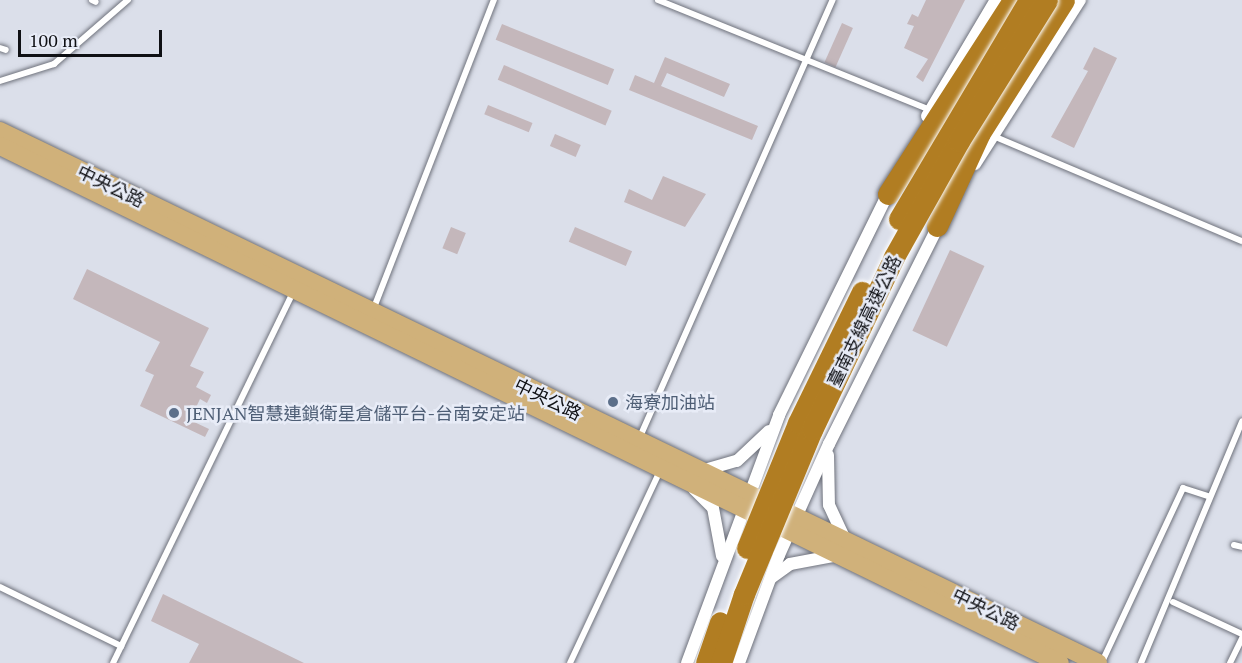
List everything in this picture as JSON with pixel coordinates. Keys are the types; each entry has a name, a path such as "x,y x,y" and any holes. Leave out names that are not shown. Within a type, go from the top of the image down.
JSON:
{"highway":[{"path":"888,194 1013,0"},
{"name":"臺南支線高速公路","path":"706,663 798,423 882,249 945,135 1029,0"},
{"name":"臺南支線高速公路","path":"722,663 744,594 812,430 894,257 959,141 1047,0"},
{"path":"937,226 980,133 1064,0"}],"main road":[{"name":"中央公路","path":"0,131 660,471 747,493 793,524 1100,663"},
{"name":"中央公路","path":"0,146 297,285 372,314 638,442 740,510 793,524"},
{"name":"中央公路","path":"843,548 1060,663"}],"street":[{"path":"687,663 740,510 779,415 930,110 996,0"},
{"path":"739,663 770,579 829,444 937,226 1080,0"},
{"path":"723,564 718,520 695,479 737,461 764,439 779,415"},
{"path":"770,579 790,564 843,548 828,505 829,444"}],"lane":[{"path":"0,81 54,63 128,0"},
{"path":"372,314 494,0"},
{"path":"658,0 930,110"},
{"path":"638,442 804,58 833,0"},
{"path":"993,136 1242,241"},
{"path":"113,663 297,285"},
{"path":"1141,663 1242,423"},
{"path":"570,663 660,471"},
{"path":"1100,663 1183,488 1210,496"},
{"path":"1234,545 1242,547"},
{"path":"0,587 121,646"},
{"path":"1173,602 1242,636 1230,663"}],"building":[{"path":"926,0 965,0 923,82 916,77 928,59 904,48 914,26 907,24 912,14 918,17"},
{"path":"842,23 853,28 835,67 825,62"},
{"path":"502,24 614,69 608,85 496,40"},
{"path":"1094,47 1117,58 1074,148 1051,137 1088,71 1083,69"},
{"path":"665,57 730,84 724,97 667,73 661,86 758,126 752,140 629,90 635,75 654,83"},
{"path":"504,65 612,111 605,125 498,80"},
{"path":"488,105 533,123 529,132 484,114"},
{"path":"555,134 581,145 576,157 550,146"},
{"path":"663,176 706,194 685,227 624,202 629,189 652,200"},
{"path":"451,227 466,233 457,254 442,248"},
{"path":"575,227 632,251 626,266 569,242"},
{"path":"950,250 984,266 947,347 912,331"},
{"path":"87,269 209,328 190,366 204,372 196,387 211,395 207,403 200,399 190,420 209,429 205,437 140,406 154,375 145,371 160,342 73,299"},
{"path":"163,594 304,663 189,663 199,644 151,621"}],"place":[{"name":"海寮加油站","path":"613,402"},
{"name":"JENJAN智慧連鎖衛星倉儲平台-台南安定站","path":"174,413"}]}
